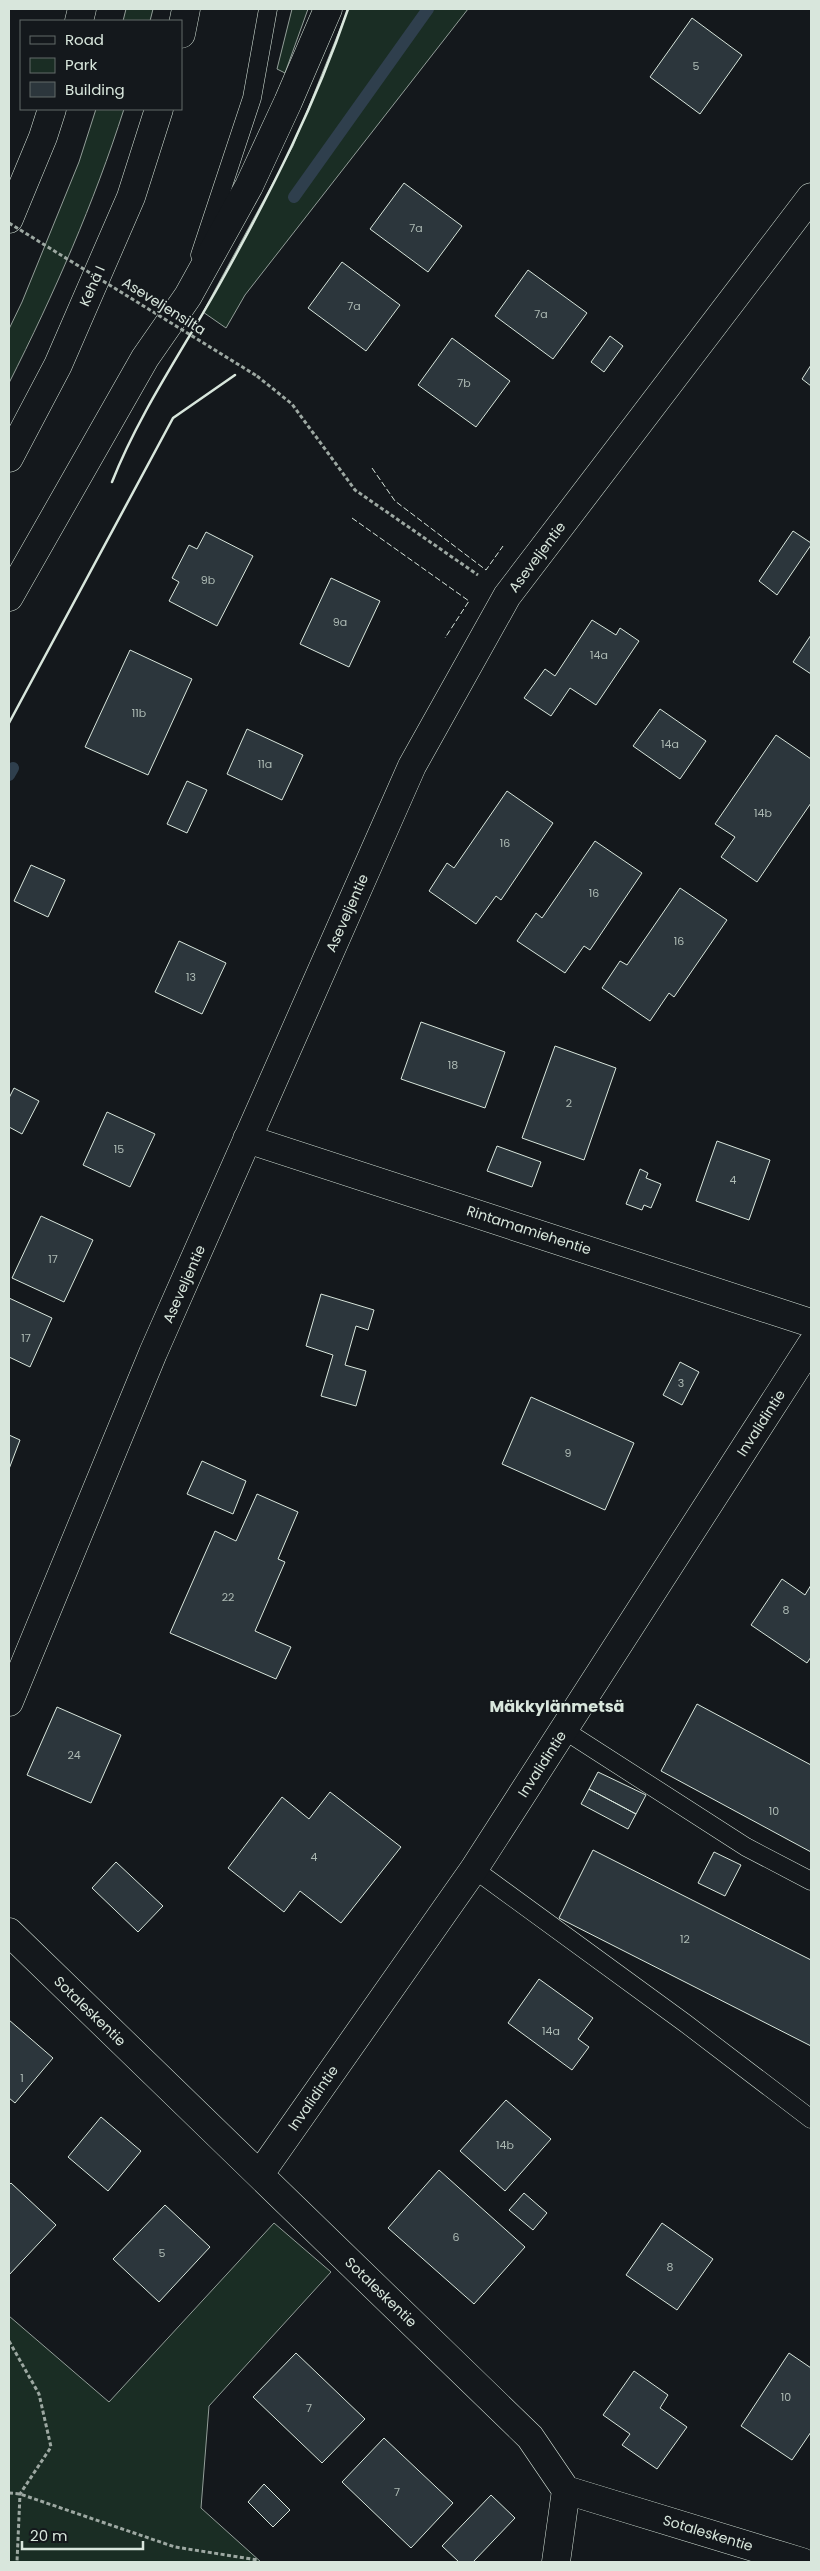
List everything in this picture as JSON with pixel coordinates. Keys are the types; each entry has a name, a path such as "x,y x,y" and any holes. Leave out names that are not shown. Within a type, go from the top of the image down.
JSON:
{"main road":[{"path":"182,29 186,9"},
{"path":"9,597 145,358 188,296 249,186 328,9"},
{"path":"9,221 43,137 52,110"},
{"name":"Kehä I","path":"9,458 58,364 131,196 159,110"},
{"name":"Aseveljentie","path":"9,1702 154,1353 412,766 507,596 811,197"},
{"name":"Rintamamiehentie","path":"247,1139 811,1322"},
{"name":"Invalidintie","path":"260,2174 474,1869 811,1345"},
{"name":"Sotaleskentie","path":"9,1932 218,2137 260,2174 530,2437 566,2490 802,2562"},
{"path":"556,2562 566,2490"}],"lane":[{"path":"188,296 252,98 268,9"},
{"path":"564,1730 746,1847 811,1881"},
{"path":"474,1869 677,2017 811,2119"}],"path":[{"name":"Aseveljensilta","path":"9,221 257,376 292,404 355,490 507,596"},
{"path":"9,2341 39,2394 51,2447 20,2494 17,2562"},
{"path":"9,2493 20,2494 175,2547 258,2560"}],"green space":[{"path":"126,9 153,9 150,20 123,20"},
{"path":"292,9 308,9 285,73 277,69"},
{"path":"348,9 468,9 245,295 226,328 203,312 293,146"},
{"path":"96,110 124,110 100,179 72,248 42,316 9,383 9,329 22,302 79,162"},
{"path":"274,2223 331,2272 209,2406 201,2508 261,2562 9,2562 9,2316 109,2402"}],"building":[{"path":"692,18 742,55 700,114 650,77"},
{"path":"404,183 462,226 428,272 370,229"},
{"path":"342,262 400,305 366,351 308,308"},
{"path":"528,270 587,313 553,359 495,316"},
{"path":"610,336 623,346 604,372 591,362"},
{"path":"452,338 510,381 476,427 418,385"},
{"path":"811,365 811,386 802,379"},
{"path":"793,531 811,543 811,545 777,595 759,581"},
{"path":"206,532 253,556 217,626 169,601 179,582 172,578 189,545 197,549"},
{"path":"331,578 380,601 349,667 300,644"},
{"path":"592,620 616,635 620,628 639,641 596,705 570,688 551,716 524,698 545,669 555,676"},
{"path":"811,635 811,674 793,662"},
{"path":"130,650 192,679 148,775 85,747"},
{"path":"660,709 706,741 680,779 633,746"},
{"path":"247,729 303,755 282,800 227,774"},
{"path":"776,735 811,759 811,803 757,882 721,857 735,837 715,824"},
{"path":"187,781 207,790 187,833 167,824"},
{"path":"507,791 553,823 501,900 496,896 476,924 429,891 447,863 454,868"},
{"path":"595,841 642,873 590,950 584,946 565,973 517,941 536,913 542,918"},
{"path":"31,865 65,880 48,917 14,901"},
{"path":"680,888 727,920 674,997 669,993 650,1021 602,988 620,961 627,965"},
{"path":"179,941 226,963 202,1014 155,992"},
{"path":"421,1022 505,1052 485,1108 401,1079"},
{"path":"555,1046 616,1068 584,1160 522,1138"},
{"path":"14,1088 39,1101 22,1134 9,1127 9,1098"},
{"path":"107,1112 155,1134 130,1187 83,1165"},
{"path":"717,1141 770,1160 749,1220 696,1201"},
{"path":"497,1146 541,1162 532,1187 487,1171"},
{"path":"640,1169 648,1173 646,1178 661,1184 651,1208 644,1205 642,1210 626,1204"},
{"path":"41,1216 93,1240 64,1302 12,1278"},
{"path":"321,1294 374,1310 368,1330 356,1326 345,1365 366,1371 356,1406 321,1396 333,1355 306,1346"},
{"path":"9,1298 52,1318 30,1367 9,1357"},
{"path":"680,1362 699,1372 682,1405 663,1395"},
{"path":"531,1397 634,1443 605,1510 502,1464"},
{"path":"9,1435 20,1440 9,1469"},
{"path":"202,1461 246,1481 233,1514 187,1494"},
{"path":"257,1494 298,1512 278,1559 285,1562 255,1631 291,1647 276,1679 170,1633 215,1531 236,1541"},
{"path":"782,1579 805,1595 811,1585 811,1657 807,1663 751,1625"},
{"path":"697,1704 811,1765 811,1852 661,1771"},
{"path":"57,1707 121,1735 91,1803 27,1775"},
{"path":"598,1772 646,1795 636,1814 589,1789"},
{"path":"589,1789 636,1814 628,1829 581,1804"},
{"path":"330,1792 401,1847 341,1923 300,1891 284,1912 228,1868 282,1797 309,1819"},
{"path":"593,1850 811,1960 811,2046 559,1918"},
{"path":"714,1852 741,1865 725,1896 698,1883"},
{"path":"116,1862 163,1906 138,1932 92,1888"},
{"path":"539,1979 593,2018 578,2039 589,2047 572,2070 508,2023"},
{"path":"9,2020 53,2058 15,2103 9,2098"},
{"path":"506,2100 551,2139 505,2191 460,2151"},
{"path":"101,2117 141,2151 108,2191 68,2157"},
{"path":"439,2170 525,2247 474,2304 388,2228"},
{"path":"11,2183 56,2225 9,2275 9,2185"},
{"path":"524,2193 547,2213 533,2230 509,2210"},
{"path":"165,2205 210,2247 159,2302 113,2259"},
{"path":"662,2223 713,2259 677,2310 626,2275"},
{"path":"296,2353 365,2419 322,2463 253,2397"},
{"path":"789,2353 811,2368 811,2432 792,2460 741,2426"},
{"path":"634,2371 668,2395 660,2408 687,2427 657,2469 622,2445 630,2434 603,2415"},
{"path":"384,2438 453,2503 411,2548 342,2482"},
{"path":"264,2484 290,2510 273,2527 248,2502"},
{"path":"491,2495 515,2518 473,2562 459,2562 442,2546"}],"waterway":[{"path":"294,197 428,9"},
{"path":"9,775 13,768"}],"fence":[{"path":"372,468 395,501 486,570 503,546"},
{"path":"352,518 469,601 445,638"}],"wall":[{"path":"112,482 149,405 222,280 275,180 322,79 348,9"},
{"path":"9,723 173,418 235,375"}],"district":[{"name":"Mäkkylänmetsä","path":"557,1706"}]}
